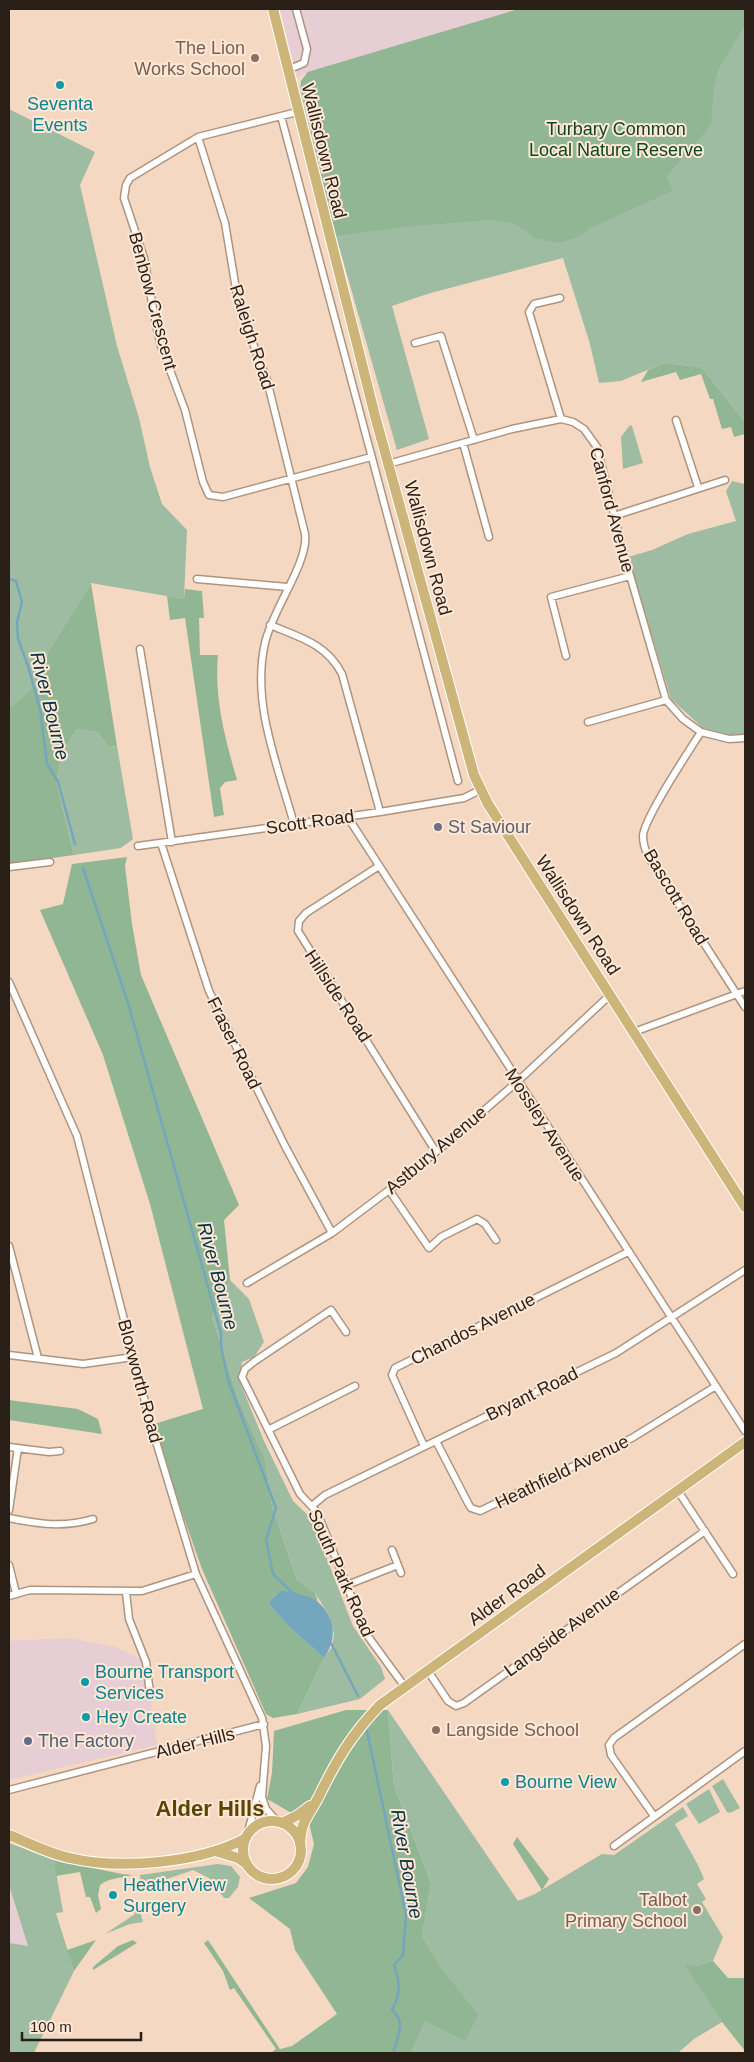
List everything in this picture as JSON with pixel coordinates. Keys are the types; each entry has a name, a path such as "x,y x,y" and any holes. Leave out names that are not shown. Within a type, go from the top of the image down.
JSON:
{"main road":[{"name":"Wallisdown Road","path":"273,9 297,112 375,416 471,766 480,790 745,1207"},
{"name":"Alder Road","path":"300,1844 300,1829 338,1756 380,1705 745,1442"},
{"name":"Alder Road","path":"279,1822 298,1815 316,1801"},
{"path":"9,1835 58,1856 117,1865 163,1861 234,1845 247,1837 260,1824 279,1822 294,1831 300,1844 300,1855 296,1865 280,1877 263,1877 238,1858 215,1850"},
{"path":"247,1837 244,1850 248,1865"}],"street":[{"name":"Wallisdown Road","path":"287,70 304,63 307,53 296,9"},
{"name":"Benbow Crescent","path":"297,112 198,138 137,172 130,178 124,190 127,208 144,258 161,346 185,410 203,482 209,495 223,497 372,457"},
{"name":"Wallisdown Road","path":"281,116 458,781"},
{"name":"Raleigh Road","path":"198,138 219,200 239,307 267,380 307,545 305,553 270,625 261,663 262,706 294,824"},
{"path":"388,464 474,440 561,419 529,312 534,304 560,298"},
{"path":"415,343 441,336 474,440"},
{"path":"361,419 375,416"},
{"name":"Canford Avenue","path":"561,419 578,425 593,440 666,700 683,719 701,732 730,739 745,738"},
{"path":"676,420 698,487"},
{"path":"463,444 489,536"},
{"path":"614,516 698,487 725,480"},
{"path":"566,656 551,597 630,576"},
{"path":"197,579 287,587"},
{"path":"270,625 318,646 338,666 342,674 380,812"},
{"path":"140,649 172,842"},
{"path":"588,722 666,700"},
{"name":"Bascott Road","path":"701,732 646,823 644,844 651,861 745,1007"},
{"name":"Scott Road","path":"138,846 380,812 464,798 480,790"},
{"name":"Mossley Avenue","path":"347,816 517,1082 745,1431"},
{"name":"Fraser Road","path":"161,843 209,992 285,1146 332,1233"},
{"path":"9,867 50,862"},
{"name":"Hillside Road","path":"379,866 306,913 300,921 298,931 436,1152"},
{"name":"Bloxworth Road","path":"9,982 77,1136 133,1357 196,1574 264,1724 266,1746 262,1780 247,1837"},
{"path":"634,1032 745,991"},
{"name":"Astbury Avenue","path":"247,1283 332,1233 389,1190 517,1082 610,995"},
{"path":"389,1190 429,1248 441,1237 465,1224 480,1220 496,1240"},
{"path":"9,1246 38,1358"},
{"name":"Chandos Avenue","path":"424,1446 392,1376 396,1368 628,1252"},
{"name":"Bryant Road","path":"313,1505 326,1495 616,1353 672,1319 745,1270"},
{"name":"South Park Road","path":"346,1332 331,1310 245,1369 242,1377 300,1494 313,1505 367,1635 405,1687"},
{"path":"9,1355 83,1364 133,1357"},
{"path":"268,1430 355,1386"},
{"name":"Heathfield Avenue","path":"436,1441 471,1508 480,1511 632,1438 716,1386"},
{"path":"9,1446 48,1452 60,1450"},
{"path":"9,1510 18,1448"},
{"path":"678,1491 733,1574"},
{"path":"9,1518 50,1526 64,1526 93,1519"},
{"name":"Langside Avenue","path":"428,1671 448,1701 456,1706 464,1703 705,1531"},
{"path":"392,1550 401,1573"},
{"path":"9,1565 16,1593"},
{"path":"347,1585 398,1565"},
{"path":"9,1596 30,1590 142,1591 196,1574"},
{"path":"126,1592 129,1618 146,1662 150,1692"},
{"path":"654,1816 611,1755 609,1745 745,1644"},
{"name":"Alder Hills","path":"9,1790 264,1724"},
{"path":"614,1846 745,1751"},
{"name":"Bloxworth Road","path":"262,1780 263,1803 279,1822"}],"shaded area":[{"path":"280,9 517,9 297,77"},
{"path":"69,1638 116,1647 146,1662 157,1745 9,1780 9,1641"},
{"path":"9,1885 28,1947 9,1943"}],"green space":[{"name":"Turbary Common Local Nature Reserve","path":"519,9 745,9 745,422 701,367 664,363 621,381 599,383 590,344 563,258 427,294 392,306 429,439 397,450 336,236 300,89 301,81 308,72"},
{"path":"519,9 745,9 745,25 718,70 714,86 711,125 667,176 672,191 590,228 578,237 559,243 535,238 514,223 488,220 413,226 336,236 301,87 301,81 308,72"},
{"path":"9,109 95,152 80,185 117,346 162,504 187,530 184,599 91,583 48,652 43,681 9,708"},
{"path":"664,363 701,367 745,422 745,434 734,437 731,427 722,429 713,399 710,399 701,374 680,380 676,372 641,382 648,370"},
{"path":"630,425 632,426 643,463 623,469 621,437"},
{"path":"732,481 745,484 745,734 729,735 703,728 671,699 628,557 652,550 688,534 736,521 726,491"},
{"path":"91,583 117,746 109,747 97,732 77,729 63,750 56,781 74,855 9,864 9,708 42,681 48,652"},
{"path":"185,589 202,591 204,618 199,618 200,655 218,655 219,703 237,780 225,782 220,788 224,815 214,817 185,618 170,620 167,596 184,599"},
{"path":"77,729 97,732 109,747 117,746 133,839 121,848 74,855 56,781 63,750"},
{"path":"127,857 125,866 141,975 239,1205 224,1220 230,1280 212,1317 239,1401 265,1459 272,1506 297,1580 315,1593 318,1601 281,1590 268,1603 289,1627 324,1658 297,1714 273,1718 266,1714 202,1569 151,1425 203,1409 150,1204 103,1055 40,910 63,904 72,864"},
{"path":"230,1280 249,1299 264,1342 254,1357 242,1362 239,1380 264,1441 293,1501 311,1518 353,1626 381,1667 385,1679 360,1699 297,1714 324,1658 332,1647 334,1634 329,1615 315,1593 297,1580 272,1506 265,1459 239,1401 212,1317"},
{"path":"9,1400 78,1409 98,1419 102,1434 9,1420"},
{"path":"346,1710 388,1710 394,1786 431,1883 422,1936 445,1973 478,2015 465,2041 425,2021 411,2053 271,2053 276,2049 234,1988 230,1990 223,1971 204,1943 208,1940 280,2049 292,2046 337,2014 295,1950 290,1929 249,1898 296,1883 308,1867 314,1844 309,1823 267,1799 272,1773 274,1731"},
{"path":"388,1710 518,1901 535,1894 602,1854 614,1855 683,1807 688,1816 675,1824 704,1879 697,1884 706,1899 702,1902 723,1937 713,1961 696,1966 685,1965 722,2022 694,2039 678,2053 411,2053 445,1973 422,1936 431,1883 394,1786"},
{"path":"723,1779 740,1808 730,1813 727,1812 712,1786"},
{"path":"709,1789 720,1812 699,1824 686,1804"},
{"path":"517,1837 549,1879 542,1890 513,1844"},
{"path":"9,1843 54,1860 63,1912 56,1913 74,1971 34,2053 9,2053 9,1943 28,1946 9,1885"},
{"path":"54,1860 132,1875 111,1879 100,1885 98,1895 101,1909 96,1913 90,1897 86,1897 80,1872 56,1876"},
{"path":"218,1864 231,1866 240,1877 238,1887 229,1898 224,1898 209,1878 193,1870 141,1888 140,1875"},
{"path":"137,1900 143,1922 130,1924 105,1934 135,1914 128,1904"},
{"path":"96,1940 74,1971 67,1950"},
{"path":"133,1940 137,1943 93,1970 93,1967 118,1946"},
{"path":"713,1961 728,1978 745,1978 745,2051 722,2022 684,1964 696,1966"}],"water":[{"path":"281,1590 306,1596 318,1602 324,1608 331,1622 333,1637 324,1658 289,1627 268,1603"}],"waterway":[{"name":"River Bourne","path":"9,562 9,577"},
{"name":"River Bourne","path":"9,579 16,581 22,602 17,622 18,639 40,709 47,763 58,782 75,844"},
{"name":"River Bourne","path":"83,868 128,1003 221,1333 221,1346 228,1380 276,1508 266,1540 273,1574 295,1595"},
{"name":"River Bourne","path":"331,1643 358,1696"},
{"name":"River Bourne","path":"367,1731 406,1915 403,1955 394,1965 399,1988 392,2010 397,2015 400,2030 393,2053"}],"place":[{"name":"The Lion Works School","path":"255,58"},
{"name":"Seventa Events","path":"60,85"},
{"name":"St Saviour","path":"438,827"},
{"name":"Bourne Transport Services","path":"85,1682"},
{"name":"Hey Create","path":"86,1717"},
{"name":"Langside School","path":"436,1730"},
{"name":"The Factory","path":"28,1741"},
{"name":"Bourne View","path":"505,1782"},
{"name":"HeatherView Surgery","path":"113,1895"},
{"name":"Talbot Primary School","path":"697,1910"}],"district":[{"name":"Alder Hills","path":"210,1808"}]}
